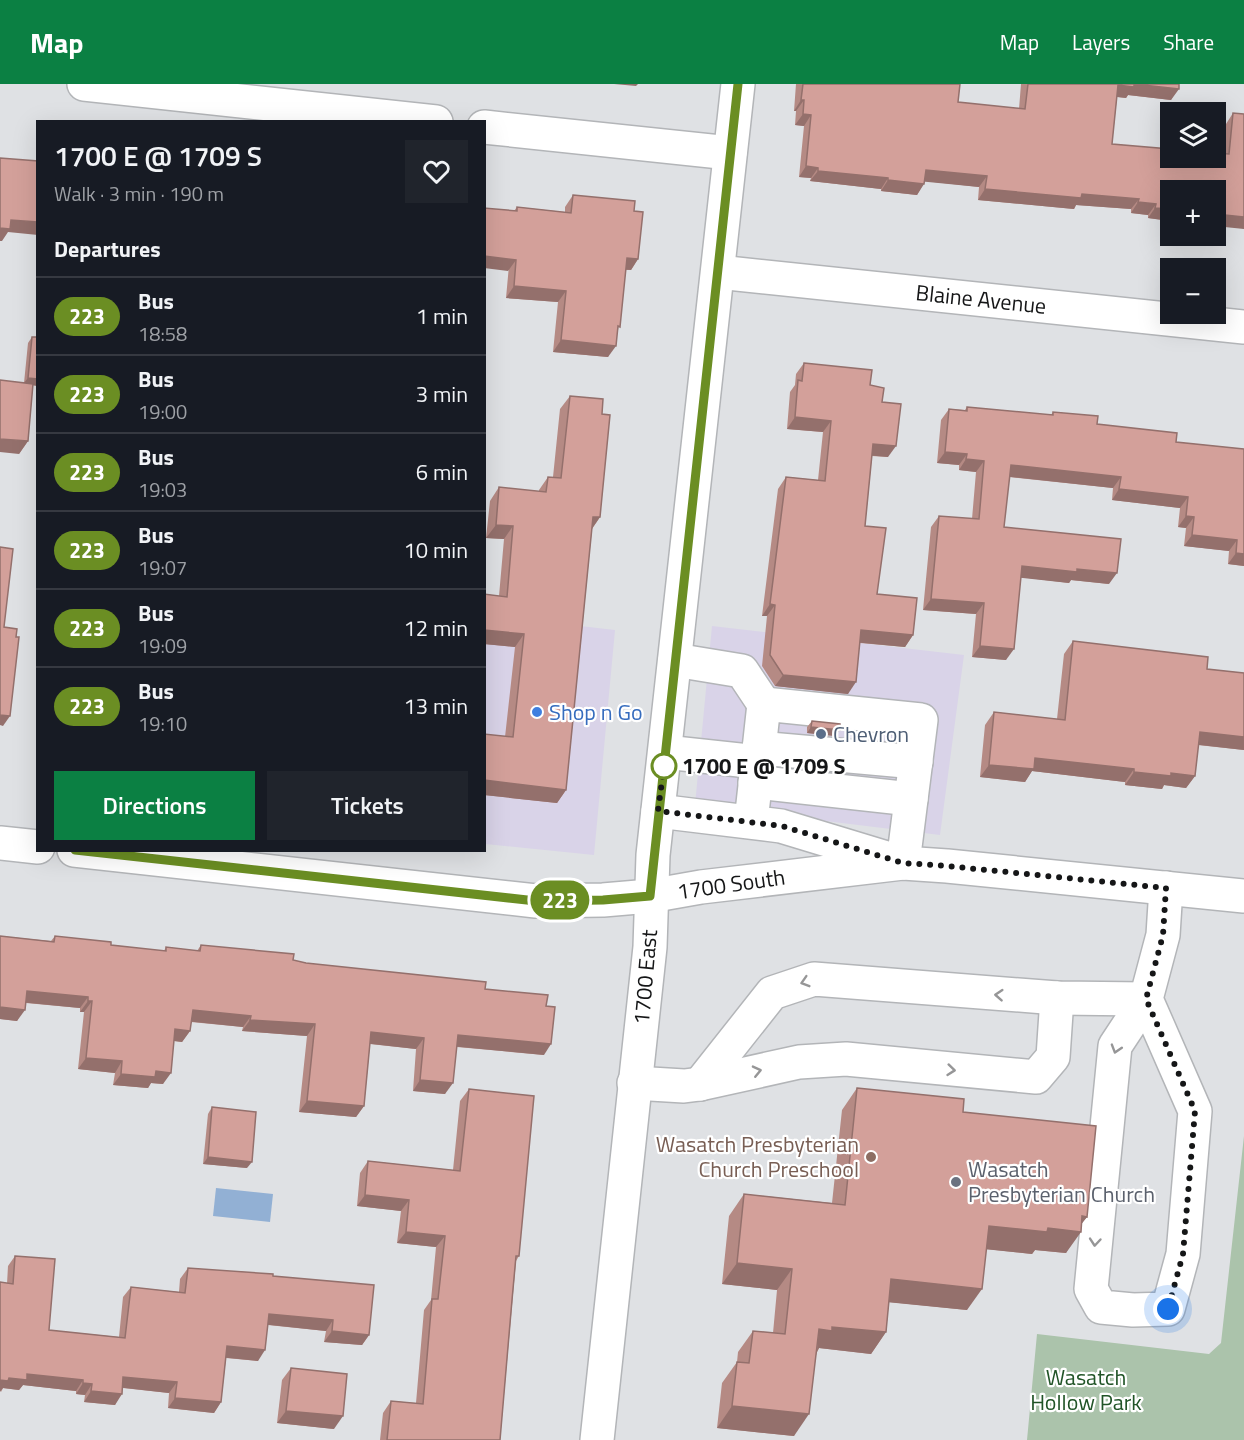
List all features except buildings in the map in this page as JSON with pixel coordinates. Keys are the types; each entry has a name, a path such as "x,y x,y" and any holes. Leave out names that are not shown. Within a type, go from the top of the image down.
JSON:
{"street":[{"path":"84,84 417,120"},
{"name":"1700 East","path":"597,1440 650,947 650,896 658,811 738,84"},
{"path":"486,127 730,153"},
{"name":"Blaine Avenue","path":"718,272 1244,327"},
{"path":"675,660 742,671 764,704 750,822"},
{"path":"658,811 782,826 903,863 921,720 764,704"},
{"path":"665,752 757,764 911,799"},
{"path":"757,764 915,762"},
{"path":"0,843 36,847"},
{"name":"1700 South","path":"92,852 536,901 603,900 650,896 723,884 903,863 1244,896"},
{"path":"1146,999 1195,1111 1183,1254 1168,1309 1133,1310 1101,1307 1090,1289 1115,1046 1146,999 1163,935 1166,888"},
{"path":"700,1084 772,993 814,979 1057,998 1146,999"},
{"path":"634,1083 684,1086 799,1062 846,1059 1036,1077 1053,1057 1057,998"}],"shaded area":[{"path":"486,615 615,630 594,855 486,844"},
{"path":"712,626 964,655 940,835 695,805"}],"green space":[{"name":"Wasatch Hollow Park","path":"1244,1136 1244,1440 1027,1440 1037,1334 1209,1354 1221,1343"}],"water":[{"path":"216,1188 273,1194 270,1222 213,1216"}],"bus line":[{"name":"223","path":"93,852 536,901 603,900 650,896 738,84"}],"place":[{"name":"Shop n Go","path":"537,712"},
{"name":"Chevron","path":"821,734"},
{"name":"1700 E @ 1709 S","path":"664,766"},
{"name":"Wasatch Presbyterian Church Preschool","path":"871,1157"},
{"name":"Wasatch Presbyterian Church","path":"956,1182"}],"route":[{"path":"664,766 658,811 782,826 903,863 1166,888 1163,935 1146,999 1195,1111 1183,1254 1168,1309"}]}
